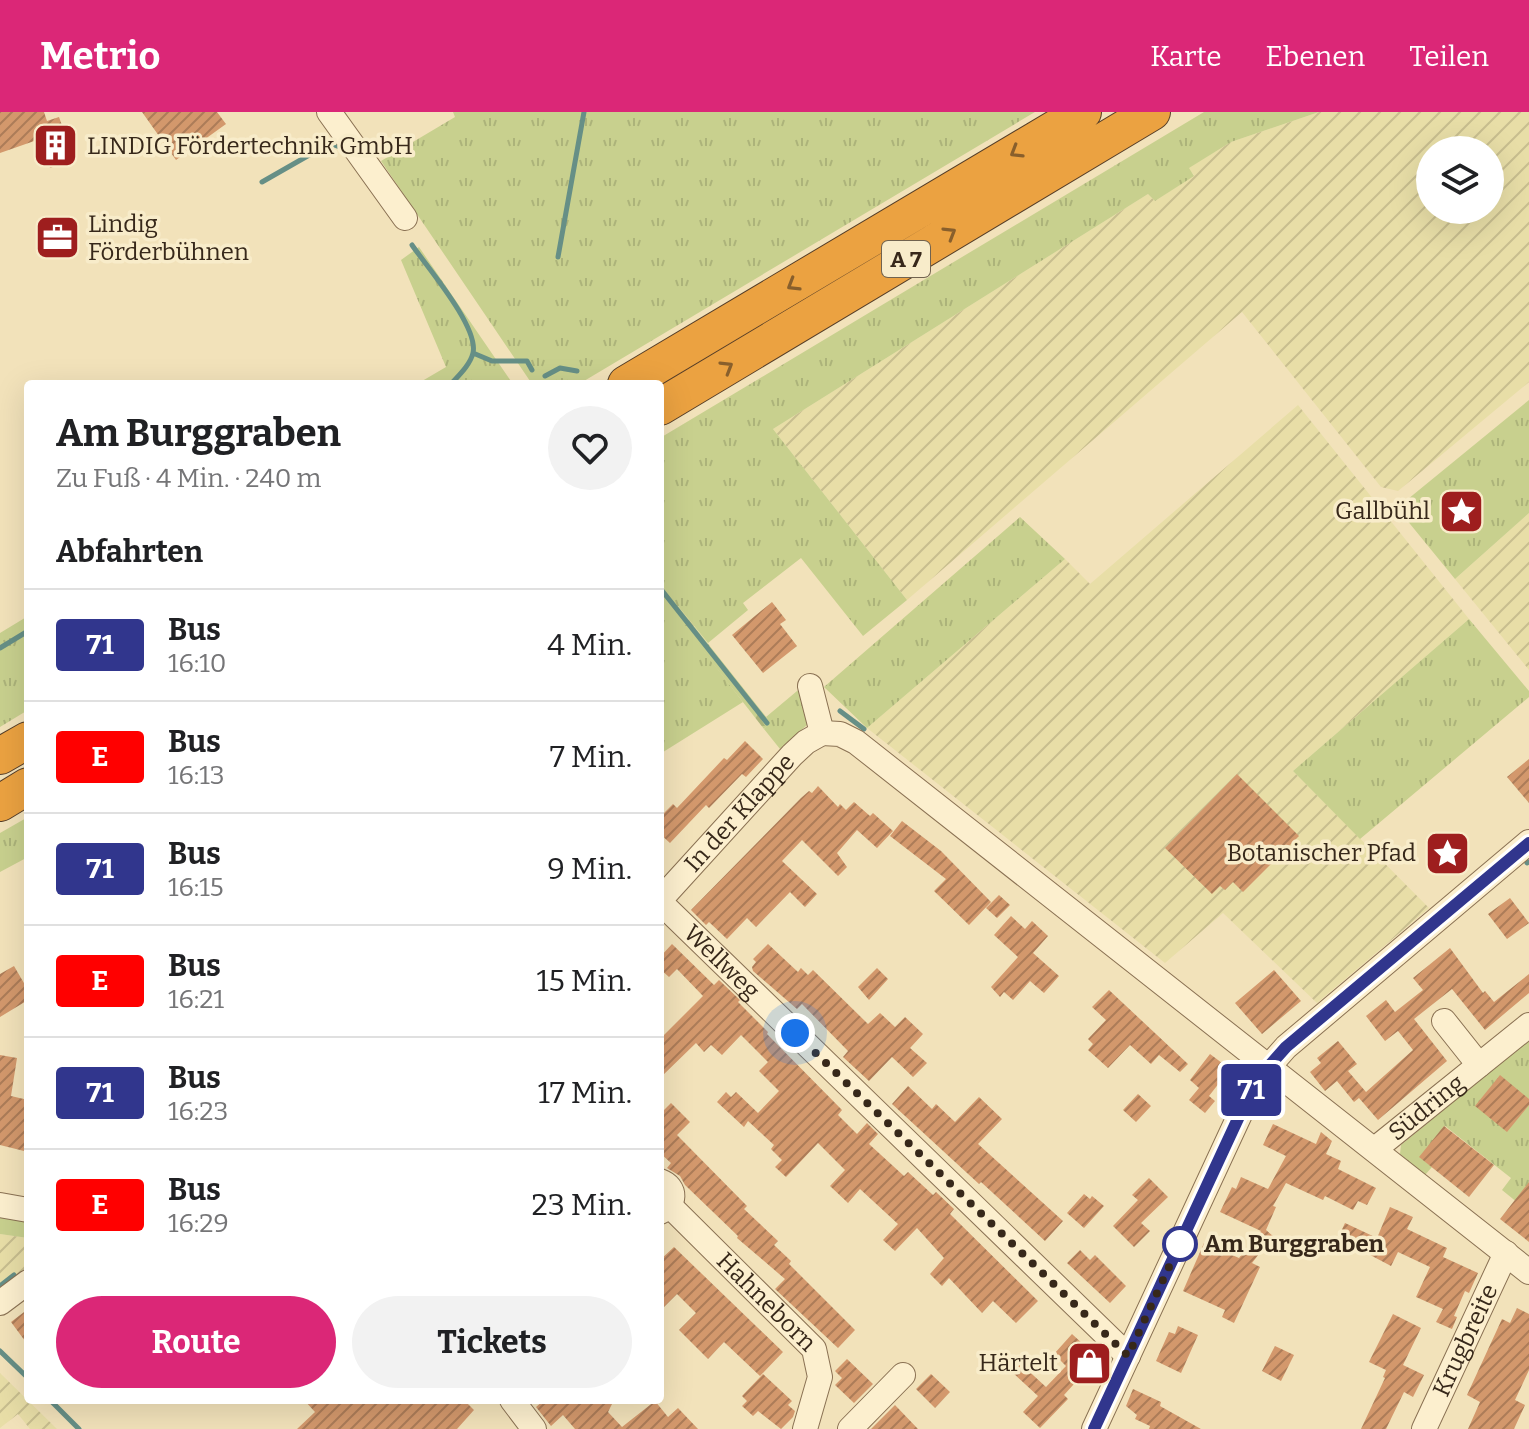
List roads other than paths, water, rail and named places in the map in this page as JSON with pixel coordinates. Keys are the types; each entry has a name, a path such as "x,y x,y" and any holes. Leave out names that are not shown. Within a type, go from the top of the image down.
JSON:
{"highway":[{"name":"A 7","path":"633,380 1083,112"},
{"name":"A 7","path":"664,405 1152,112"},
{"path":"0,756 24,742"},
{"path":"0,803 24,788"}],"street":[{"path":"329,112 405,218"},
{"path":"810,686 822,733 840,734 856,742 1529,1272"},
{"name":"In der Klappe","path":"664,897 792,755 822,733"},
{"path":"1102,1426 1128,1356 1255,1082 1286,1047 1529,842"},
{"name":"Wellweg","path":"664,905 1128,1356"},
{"name":"Südring","path":"1444,1021 1479,1065"},
{"name":"Südring","path":"1375,1149 1529,1025"},
{"name":"Hahneborn","path":"664,1183 672,1190 673,1199 665,1209 810,1342 818,1358 820,1377 807,1422 839,1429"},
{"path":"0,1205 24,1209"},
{"name":"Krugbreite","path":"1424,1429 1506,1253"},
{"path":"0,1303 24,1285"},
{"path":"850,1429 903,1375"},
{"path":"515,1404 534,1429"}],"waterway":[{"path":"558,257 584,112"},
{"path":"262,182 325,146 332,144 342,148"},
{"path":"412,245 460,313 473,342 469,362 455,380"},
{"path":"473,353 492,361 527,361 532,370"},
{"path":"545,376 560,368 577,371"},
{"path":"664,593 767,723"},
{"path":"0,648 24,633"},
{"path":"840,711 864,729"},
{"path":"0,1286 14,1275"},
{"path":"0,1351 24,1374"},
{"path":"54,1404 79,1429"}],"place":[{"name":"LINDIG Fördertechnik GmbH","path":"56,146"},
{"name":"Lindig Förderbühnen","path":"57,238"},
{"name":"Gallbühl","path":"1461,511"},
{"name":"Botanischer Pfad","path":"1447,853"},
{"name":"Am Burggraben","path":"1180,1244"},
{"name":"Härtelt","path":"1089,1363"}]}
